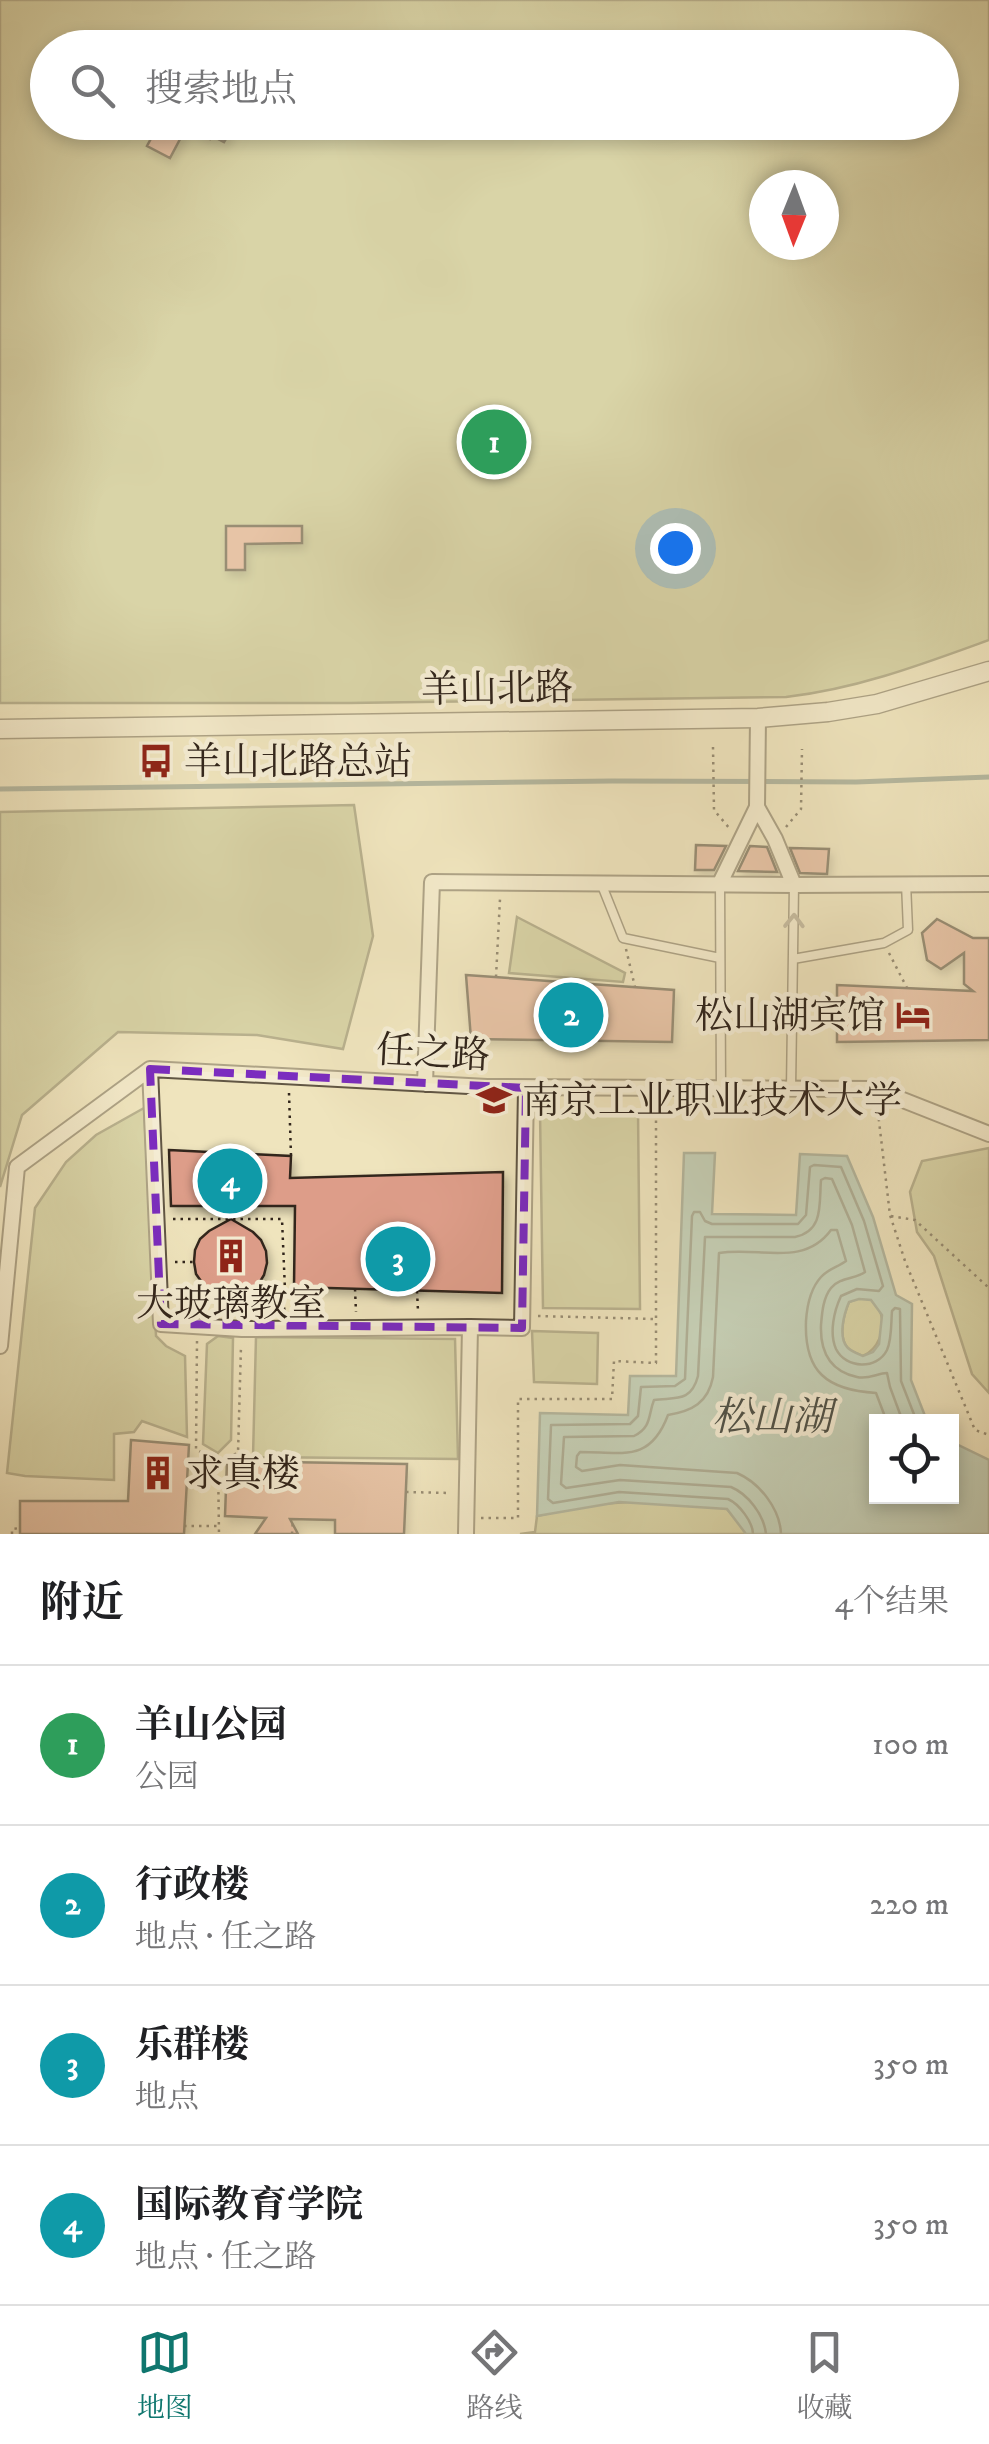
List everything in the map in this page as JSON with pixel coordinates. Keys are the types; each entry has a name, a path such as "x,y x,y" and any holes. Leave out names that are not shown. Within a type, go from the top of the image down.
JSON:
{"street":[{"name":"羊山北路","path":"0,729 758,718 878,704 989,671"},
{"path":"720,884 757,806 758,718"},
{"path":"757,806 794,886"},
{"path":"425,1084 432,882 989,884"},
{"path":"0,1346 18,1167 150,1069"},
{"path":"150,1069 161,1324 242,1329 522,1328 526,1088"},
{"name":"任之路","path":"150,1069 526,1088 875,1089 989,1134"},
{"path":"466,1534 470,1327"}],"lane":[{"path":"602,883 623,938 720,958"},
{"path":"793,960 884,943 908,930 906,883"},
{"path":"720,884 721,1089"},
{"path":"791,1088 794,886"}],"path":[{"path":"712,747 714,810 742,841"},
{"path":"775,839 801,809 802,750"},
{"path":"496,977 501,882"},
{"path":"623,938 634,987"},
{"path":"884,943 907,988"},
{"path":"288,1076 292,1156"},
{"path":"466,1518 518,1518 518,1399 612,1399 614,1361 656,1363 656,1088"},
{"path":"875,1089 890,1216 904,1261 975,1430 989,1432"},
{"path":"890,1216 915,1220 989,1288"},
{"path":"156,1218 282,1219 284,1329"},
{"path":"158,1262 194,1262"},
{"path":"258,1285 294,1288"},
{"path":"355,1289 357,1328"},
{"path":"417,1291 418,1328"},
{"path":"522,1316 656,1320"},
{"path":"197,1326 196,1450 218,1460 238,1453 242,1329"},
{"path":"218,1460 218,1534"},
{"path":"406,1492 466,1493"},
{"path":"292,1519 292,1534"},
{"path":"184,1526 218,1526"},
{"path":"12,1534 12,1529 20,1528"}],"highlighted area":[{"path":"150,1069 526,1088 522,1328 161,1324"}],"green space":[{"path":"0,0 989,0 989,640 864,682 786,697 0,703"},
{"path":"354,805 373,936 343,1049 257,1035 118,1032 22,1115 0,1187 0,812"},
{"path":"517,917 625,973 623,982 509,973"},
{"path":"144,1108 156,1336 185,1356 187,1437 142,1421 134,1432 114,1434 114,1480 7,1473 35,1208 66,1162 96,1135"},
{"path":"638,1110 640,1309 543,1308 540,1112"},
{"path":"989,1148 989,1393 972,1374 934,1256 917,1232 910,1192 922,1161"},
{"path":"871,1299 882,1320 877,1344 863,1356 847,1347 842,1331 849,1302"},
{"path":"532,1331 598,1333 597,1384 534,1382"},
{"path":"218,1336 233,1338 231,1440 218,1453 203,1444 207,1344"},
{"path":"256,1337 455,1339 458,1459 253,1457"},
{"path":"686,1498 727,1509 748,1534 520,1534 535,1532 537,1516 586,1505"}],"water":[{"name":"松山湖","path":"684,1153 715,1153 712,1214 796,1215 800,1154 847,1156 873,1217 896,1295 912,1304 911,1380 924,1414 869,1414 869,1504 959,1504 959,1445 989,1460 989,1534 746,1534 727,1509 619,1502 537,1516 540,1413 628,1415 630,1376 676,1376","holes":["871,1300 882,1315 879,1344 873,1352 863,1356 847,1347 843,1325 849,1302"]}],"building":[{"path":"150,140 180,140 170,158 147,146"},
{"path":"226,526 302,526 302,543 245,544 245,570 226,570"},
{"path":"696,845 726,846 714,870 695,870"},
{"path":"750,846 767,847 777,872 738,871"},
{"path":"790,848 829,849 827,874 800,873"},
{"name":"松山湖宾馆","path":"937,919 973,938 989,938 989,1040 837,1042 837,985 973,991 964,984 964,953 941,969 927,960 922,933"},
{"path":"466,975 674,990 672,1042 471,1039"},
{"path":"169,1150 291,1156 290,1178 503,1172 502,1293 294,1287 295,1206 171,1206"},
{"name":"大玻璃教室","path":"231,1219 261,1240 267,1263 258,1285 236,1297 212,1292 196,1274 194,1262 200,1239"},
{"name":"求真楼","path":"131,1440 189,1445 184,1534 20,1534 20,1501 128,1501"},
{"path":"227,1461 407,1464 404,1534 335,1534 335,1520 290,1519 298,1534 255,1534 266,1518 225,1516"}],"waterway":[{"path":"0,789 856,782 989,777"}],"place":[{"name":"羊山公园","path":"494,442"},
{"name":"羊山北路总站","path":"156,761"},
{"name":"行政楼","path":"571,1015"},
{"name":"松山湖宾馆","path":"913,1015"},
{"name":"南京工业职业技术大学","path":"494,1100"},
{"name":"国际教育学院","path":"230,1181"},
{"name":"大玻璃教室","path":"231,1256"},
{"name":"乐群楼","path":"398,1259"},
{"name":"求真楼","path":"158,1473"}]}
